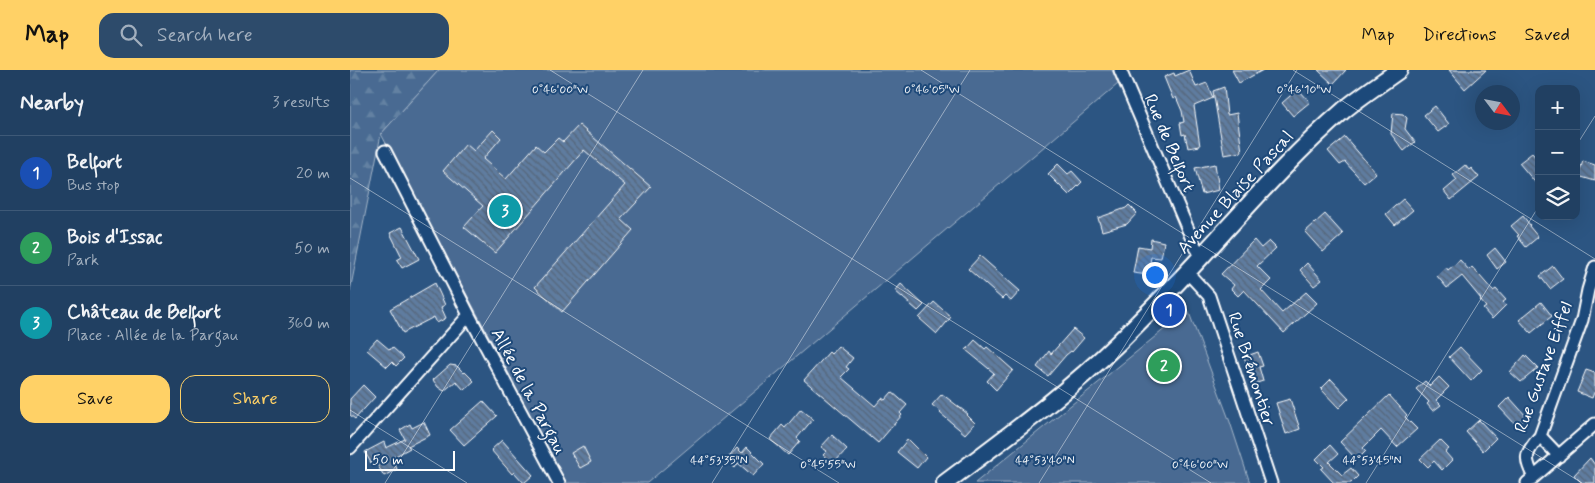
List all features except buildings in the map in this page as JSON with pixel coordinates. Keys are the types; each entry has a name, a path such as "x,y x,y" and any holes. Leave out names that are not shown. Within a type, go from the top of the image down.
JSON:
{"main road":[{"name":"Avenue Blaise Pascal","path":"945,483 1079,379 1118,343 1187,272 1265,185 1344,110 1399,70"}],"street":[{"name":"Rue de Belfort","path":"1120,70 1195,246 1202,256"},
{"name":"Allée de la Pargau","path":"385,151 469,315 559,483"},
{"name":"Rue Gustave Eiffel","path":"1531,480 1526,457 1528,450 1540,436 1582,320 1595,267"},
{"name":"Rue Brémontier","path":"1187,272 1209,296 1271,483"},
{"path":"350,448 469,315"},
{"path":"1531,480 1595,424"},
{"path":"1540,436 1559,456"}],"green space":[{"path":"350,70 439,70 381,134 350,291"},
{"path":"439,70 1112,70 1118,84 647,483 564,483 521,413 514,383 381,134"},
{"path":"1188,310 1230,422 1250,483 975,483"}],"place":[{"name":"Château de Belfort","path":"505,211"},
{"name":"Belfort","path":"1169,310"},
{"name":"Bois d'Issac","path":"1164,366"}]}
